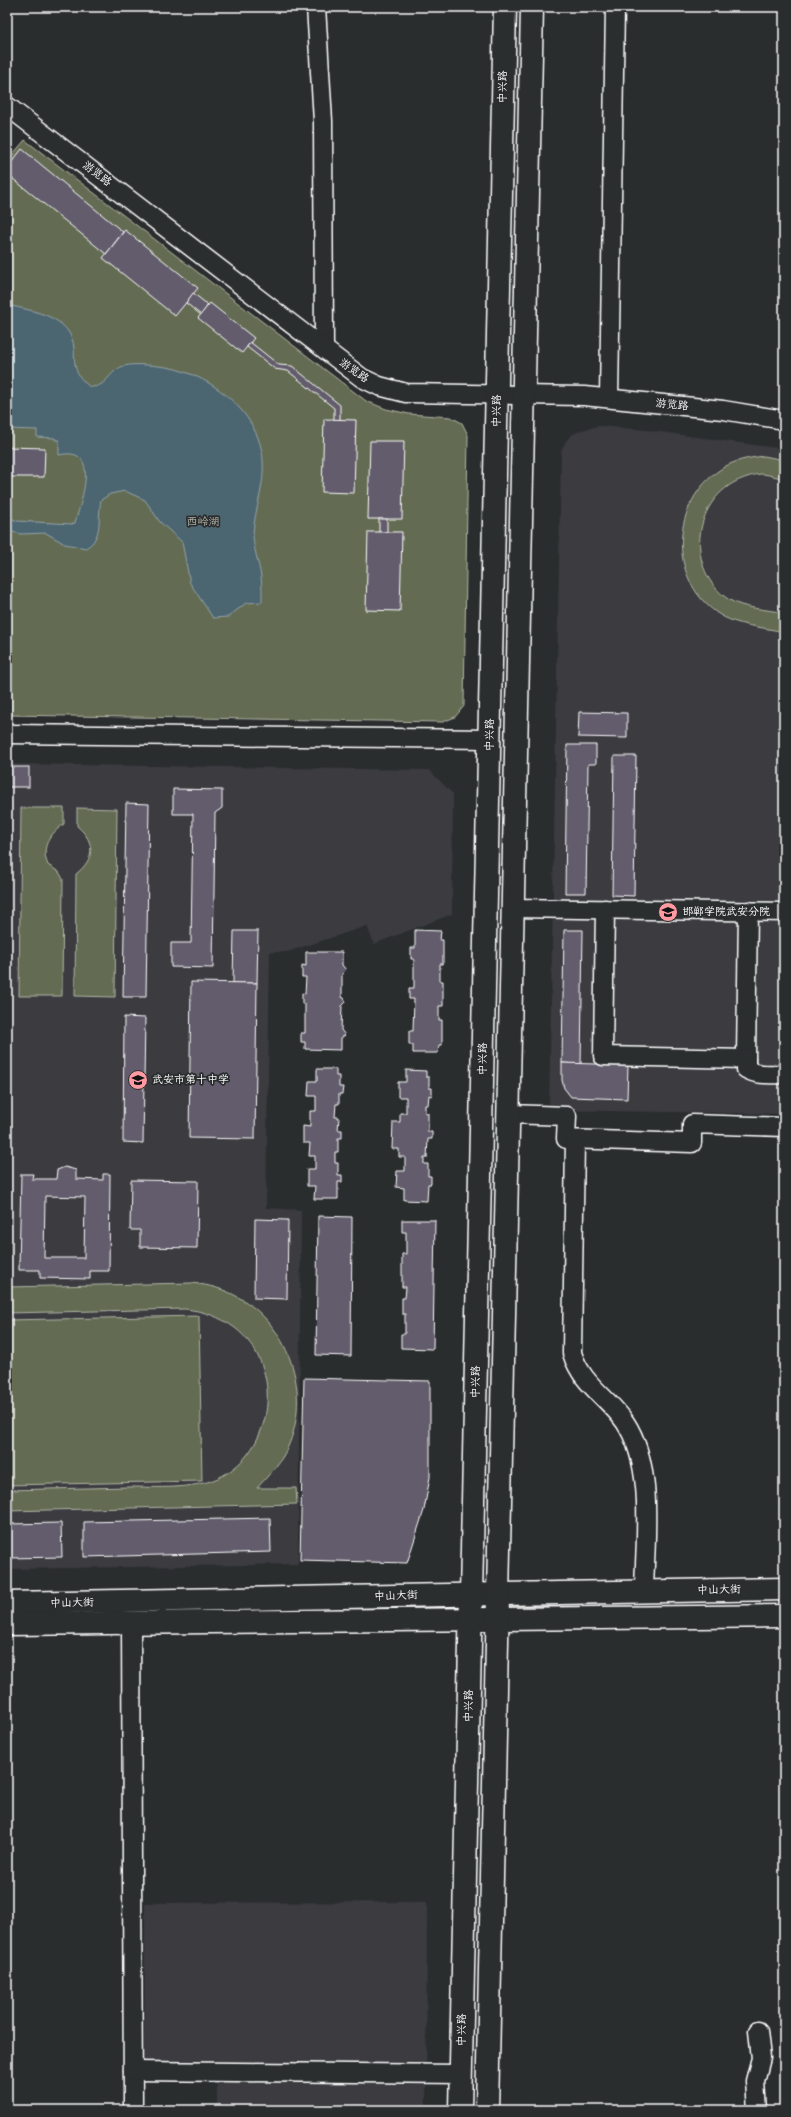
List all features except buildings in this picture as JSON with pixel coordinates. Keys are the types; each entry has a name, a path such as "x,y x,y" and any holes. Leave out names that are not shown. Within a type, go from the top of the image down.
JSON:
{"main road":[{"name":"中兴路","path":"460,2110 505,7"},
{"path":"487,2110 532,7"},
{"name":"中山大街","path":"7,1603 280,1600 472,1594 784,1589"},
{"name":"中山大街","path":"7,1624 784,1616"}],"street":[{"path":"316,7 323,121 324,348"},
{"path":"609,398 615,7"},
{"name":"游览路","path":"7,106 362,378 390,390 406,393 497,394 609,398 723,410 784,420"},
{"path":"7,734 490,739"},
{"path":"513,908 784,912"},
{"path":"605,909 603,1056 746,1059"},
{"path":"748,911 746,1070 758,1074 784,1074"},
{"path":"509,1114 566,1116 566,1139 575,1140 692,1143 692,1124 784,1127"},
{"path":"575,1140 572,1353 577,1368 624,1421 636,1440 645,1491 646,1520 644,1591"},
{"path":"131,1622 133,2110"},
{"path":"757,2110 755,2081 762,2058 758,2031"},
{"path":"133,2072 461,2074"}],"shaded area":[{"name":"邯郸学院武安分院","path":"599,426 646,430 784,449 784,1114 549,1110 561,451 566,441 573,434"},
{"name":"武安市第十中学","path":"7,764 429,770 453,794 452,914 374,944 367,926 287,952 270,952 266,1208 301,1210 298,1564 7,1569"},
{"path":"427,1902 426,2110 217,2110 217,2064 144,2066 145,1903"}],"green space":[{"name":"西岭湖","path":"25,140 366,401 386,409 409,414 451,417 462,423 468,435 464,706 455,717 443,722 7,715 7,161"},
{"path":"764,456 784,460 784,479 771,475 756,475 737,481 722,491 711,505 703,520 700,537 701,555 705,571 714,587 728,599 741,605 784,613 784,632 749,626 732,621 717,613 701,598 690,580 683,561 682,540 685,520 692,500 704,483 731,463"},
{"path":"21,808 64,808 64,824 54,832 48,842 45,852 48,865 59,872 63,879 62,996 19,996"},
{"path":"77,808 117,809 115,997 75,996 76,874 87,862 91,850 88,838 77,826"},
{"path":"192,1283 216,1288 238,1297 257,1310 272,1326 284,1345 292,1366 297,1388 297,1410 293,1432 282,1458 272,1472 257,1488 296,1488 297,1504 7,1511 7,1490 174,1487 208,1482 218,1478 237,1465 252,1449 262,1429 267,1408 267,1385 261,1364 251,1345 235,1328 224,1321 199,1311 185,1309 7,1313 7,1287"},
{"path":"199,1316 202,1481 7,1485 7,1320"}],"water":[{"path":"7,305 39,313 59,322 72,338 76,370 81,378 90,387 100,385 121,367 134,365 158,366 176,369 194,375 211,384 227,396 241,410 252,425 260,442 263,461 263,479 253,533 261,577 262,602 246,603 228,617 213,618 190,583 182,542 160,522 145,500 125,491 110,494 101,500 98,532 92,543 86,548 65,544 46,533 20,534 7,530 7,512 11,518 17,521 75,523 84,489 85,466 80,458 72,454 59,455 59,440 55,440 55,438 37,437 37,430 7,429"}],"place":[{"name":"邯郸学院武安分院","path":"668,912"},
{"name":"武安市第十中学","path":"138,1080"}]}
